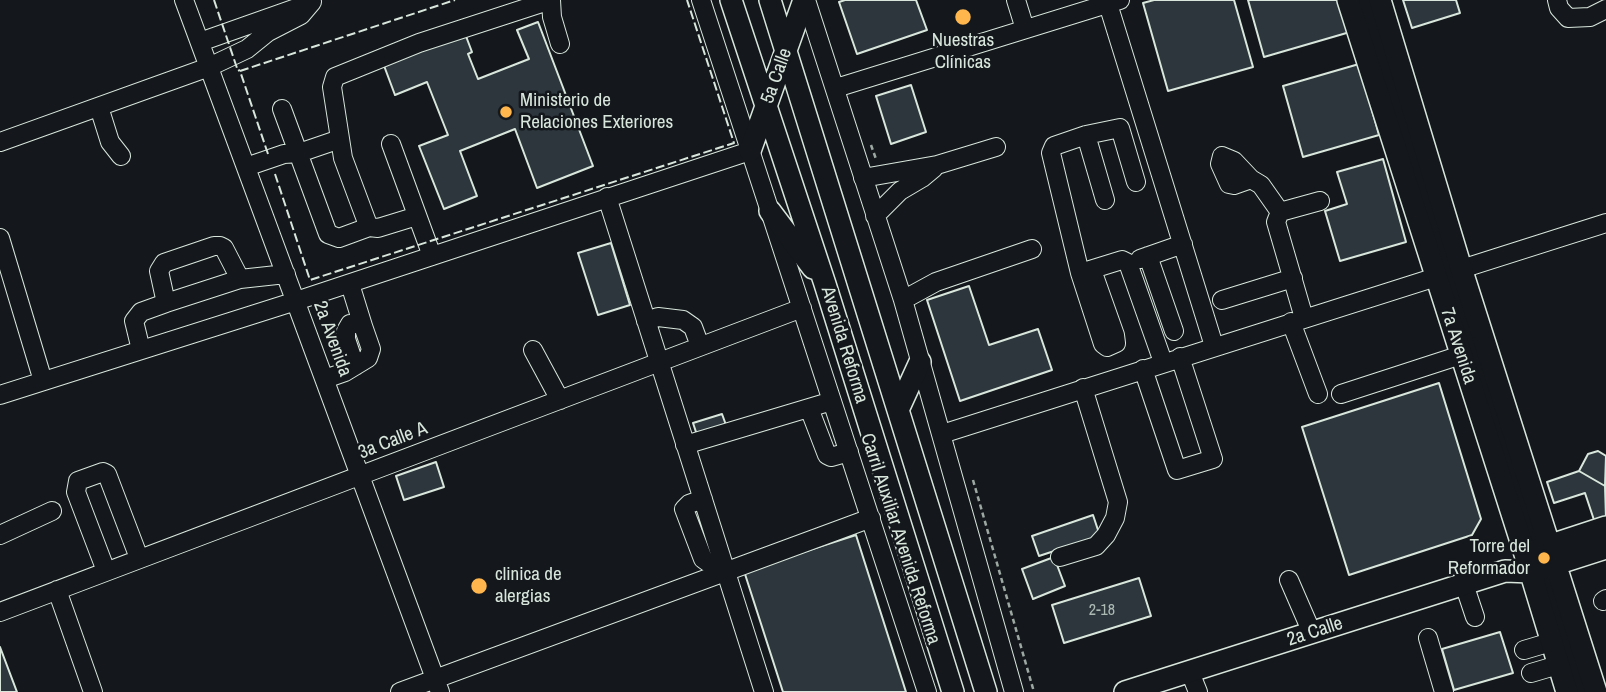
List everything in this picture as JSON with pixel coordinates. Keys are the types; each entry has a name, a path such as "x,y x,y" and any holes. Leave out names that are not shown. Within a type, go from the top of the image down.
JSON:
{"main road":[{"name":"Avenida Reforma","path":"731,0 825,284 953,692"},
{"name":"Avenida Reforma","path":"770,0 986,692"},
{"name":"5a Calle","path":"750,151 805,0"},
{"name":"7a Avenida","path":"1348,0 1448,272 1540,559 1551,642 1567,692"},
{"name":"7a Avenida","path":"1380,0 1448,272 1461,355 1540,559 1596,692"},
{"path":"770,211 825,284"},
{"path":"898,410 920,362"},
{"name":"2a Calle","path":"1125,692 1194,682 1312,633 1540,559 1606,527"},
{"name":"2a Calle","path":"1540,559 1606,548"}],"street":[{"name":"2a Avenida","path":"184,0 438,685"},
{"path":"369,227 343,158 332,87 335,77 419,43 551,0 552,17 560,44"},
{"name":"Carril Auxiliar Avenida Reforma","path":"701,0 927,692"},
{"path":"805,0 836,88 903,300 1014,692"},
{"path":"1016,0 1025,29"},
{"path":"1361,0 1448,272"},
{"path":"1557,0 1559,8 1568,18 1590,17 1606,9"},
{"path":"200,42 308,2"},
{"path":"0,142 209,67 247,49 268,32 301,15 308,2"},
{"path":"836,88 1114,2 1182,244 1214,346"},
{"path":"99,107 110,142 121,156"},
{"path":"282,109 328,234 339,237 417,216"},
{"path":"1136,182 1120,128 1086,135 1055,146 1051,153 1086,271 1122,260 1128,263 1213,459 1177,470 1143,369"},
{"path":"1086,135 1105,200"},
{"path":"248,173 284,154 299,153 340,139"},
{"path":"391,144 432,256"},
{"path":"863,178 937,165 996,147"},
{"path":"0,395 350,284 750,151"},
{"path":"875,216 900,191 937,165"},
{"path":"1251,179 1261,185 1280,212"},
{"path":"607,197 703,499 684,509 703,559 724,571 764,692"},
{"path":"1280,212 1320,201"},
{"path":"1280,212 1276,222 1293,278 1297,320 1318,394"},
{"path":"942,434 1606,223"},
{"path":"0,238 4,263 43,381"},
{"path":"1128,263 1182,244"},
{"path":"166,303 160,266 214,246 224,248 240,279"},
{"path":"903,300 936,282 1032,249"},
{"path":"1148,256 1174,331"},
{"path":"141,350 134,321 136,316 166,303 240,279 286,274"},
{"path":"1222,300 1293,278"},
{"path":"325,379 368,358 371,349 350,284"},
{"name":"3a Calle A","path":"0,612 802,308"},
{"path":"646,321 658,317 683,320 693,327 700,346"},
{"path":"533,350 560,400"},
{"path":"1340,394 1461,355"},
{"path":"1060,557 1096,546 1115,519 1118,502 1083,388"},
{"path":"685,445 832,401"},
{"path":"808,408 827,455 831,457 849,452"},
{"path":"106,571 76,492 78,481 103,472 107,474 139,558"},
{"path":"0,535 52,511"},
{"path":"400,692 438,685 724,571 871,518"},
{"path":"1540,559 1581,692"},
{"path":"1289,580 1312,633"},
{"path":"1464,584 1475,617"},
{"path":"57,590 93,692"},
{"path":"1428,638 1444,692"},
{"path":"1524,650 1551,642"},
{"path":"1531,673 1558,665"}],"building":[{"path":"916,0 927,30 857,54 839,2"},
{"path":"1154,0 1234,0 1253,67 1168,91 1143,3"},
{"path":"1248,0 1341,0 1350,32 1264,57"},
{"path":"1403,0 1456,0 1460,13 1412,28"},
{"name":"Ministerio de Relaciones Exteriores","path":"538,22 593,166 537,188 515,129 460,151 477,196 444,209 419,146 448,135 427,82 395,95 383,63 464,31 472,52 468,54 478,79 529,59 517,30"},
{"path":"1359,64 1379,135 1303,157 1283,86"},
{"path":"911,85 926,132 891,144 876,96"},
{"path":"1383,159 1406,242 1340,261 1325,211 1347,204 1337,172"},
{"path":"611,243 630,305 598,315 578,253"},
{"path":"969,286 989,345 1038,329 1052,370 960,401 927,300"},
{"path":"1439,383 1481,519 1472,535 1349,575 1302,427"},
{"path":"722,414 726,425 697,435 693,423"},
{"path":"1598,451 1606,456 1605,486 1579,471 1588,454"},
{"path":"436,462 444,487 404,500 396,476"},
{"path":"1579,471 1605,486 1606,519 1595,523 1585,493 1554,503 1547,482"},
{"path":"1093,515 1100,536 1039,556 1032,536"},
{"path":"856,535 906,692 783,692 744,571"},
{"path":"1054,557 1065,586 1033,599 1022,569"},
{"path":"1139,578 1151,616 1064,643 1052,605"},
{"path":"1500,632 1513,673 1454,690 1442,649"},
{"path":"0,647 17,692 0,692"}],"fence":[{"path":"214,0 238,71 240,70"},
{"path":"268,154 240,71 455,0"},
{"path":"275,174 310,280 734,143 687,0"}],"place":[{"name":"Nuestras Clínicas","path":"963,17"},
{"name":"Ministerio de Relaciones Exteriores","path":"506,112"},
{"name":"Torre del Reformador","path":"1544,558"},
{"name":"clinica de alergias","path":"479,586"}]}
